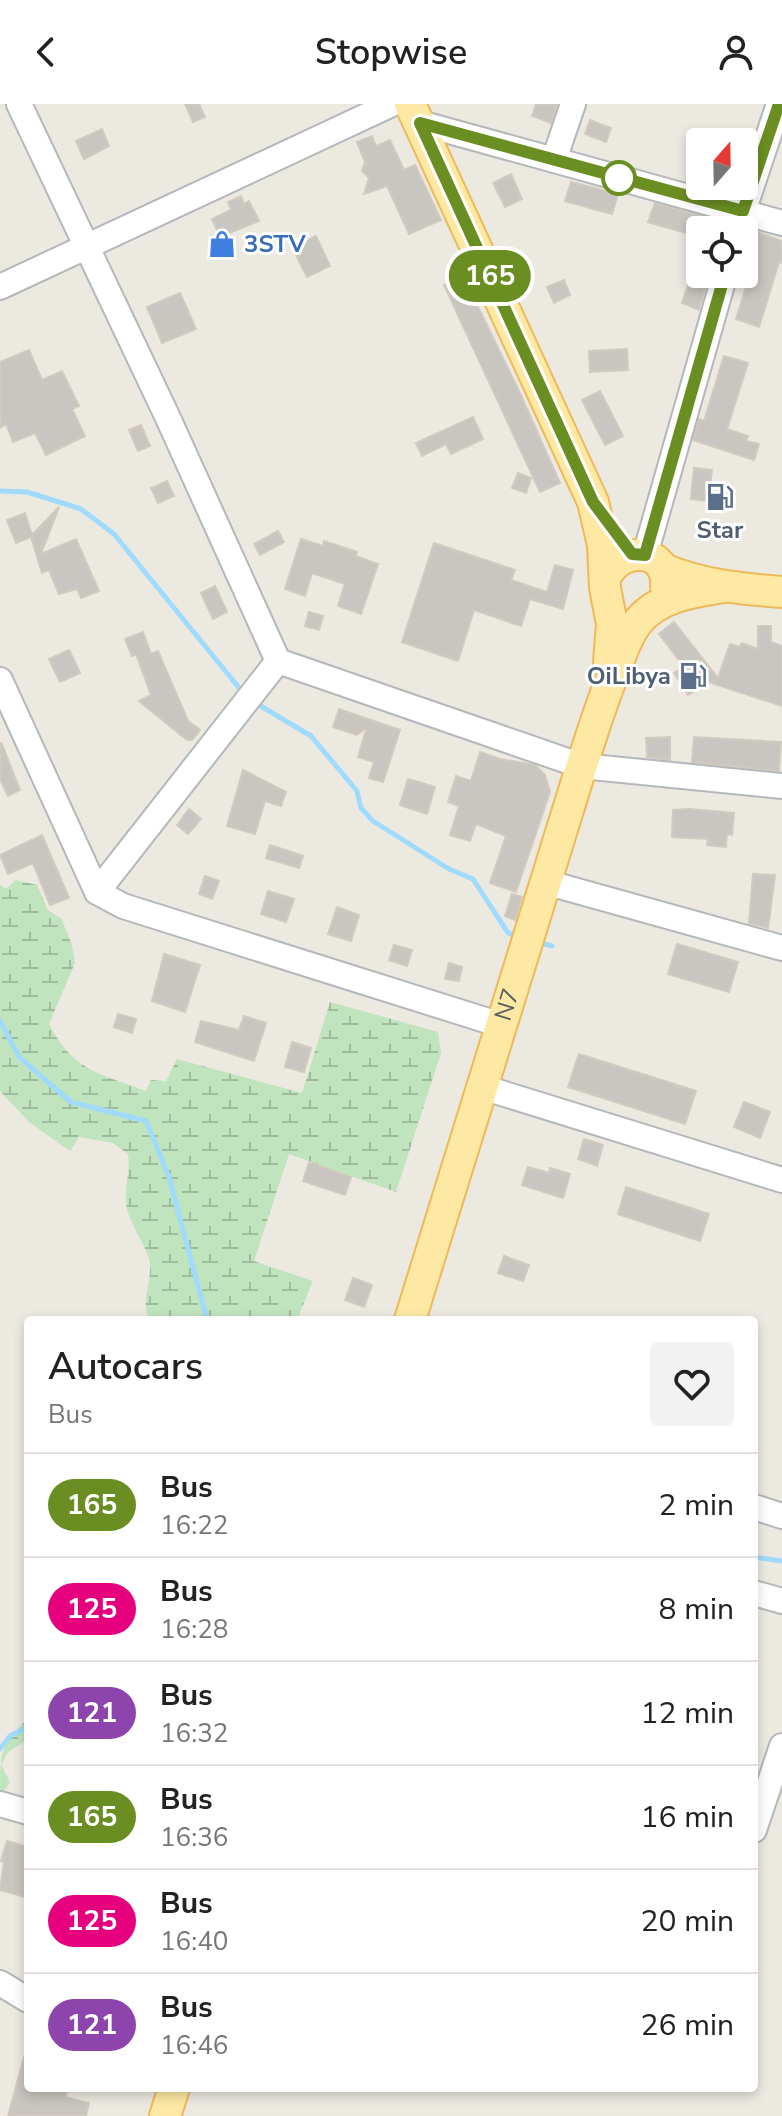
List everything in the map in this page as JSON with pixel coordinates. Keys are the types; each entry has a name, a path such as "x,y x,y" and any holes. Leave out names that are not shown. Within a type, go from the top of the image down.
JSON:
{"main road":[{"path":"415,113 593,502 603,545 612,640 605,692"},
{"path":"593,502 667,581 666,593 630,633 605,692"},
{"path":"723,587 682,594 653,609 628,614 617,609 608,588 612,565 621,558 647,559 683,578 723,587 782,592"},
{"name":"N7","path":"411,1316 605,692"}],"street":[{"path":"19,104 278,661 582,766 782,786"},
{"path":"0,287 392,104"},
{"path":"554,160 573,104"},
{"path":"742,216 779,104"},
{"path":"415,113 725,216"},
{"path":"758,222 782,223"},
{"path":"647,559 721,288"},
{"path":"97,892 278,661"},
{"path":"0,680 97,892 123,906 501,1025"},
{"path":"545,882 782,948"},
{"path":"482,1087 782,1180"},
{"path":"758,1508 782,1516"},
{"path":"758,1594 782,1601"},
{"path":"758,1818 782,1746"},
{"path":"0,1804 24,1811"},
{"path":"0,1983 24,1998"}],"green space":[{"path":"16,880 37,885 48,910 61,918 72,945 75,963 49,1024 58,1040 78,1062 89,1069 146,1091 151,1080 166,1081 177,1059 302,1093 330,1002 438,1032 441,1053 396,1192 289,1154 254,1261 313,1281 299,1316 148,1316 149,1260 126,1202 128,1154 113,1143 79,1137 70,1151 29,1122 0,1091 0,885 6,889"},
{"path":"24,1723 24,1742 7,1753 1,1765 10,1782 0,1796 1,1760 12,1735"}],"building":[{"path":"185,104 199,104 205,117 193,122"},
{"path":"536,104 557,104 551,123 532,116"},
{"path":"590,120 611,128 606,142 585,134"},
{"path":"102,129 109,146 84,159 76,141"},
{"path":"372,136 376,146 390,140 404,170 415,165 441,220 409,234 387,186 364,194 369,178 362,171 365,162 357,142"},
{"path":"511,174 522,199 505,207 493,183"},
{"path":"571,182 618,194 612,214 565,201"},
{"path":"241,196 244,204 249,201 259,221 220,237 212,219 231,210 228,202"},
{"path":"655,203 702,216 686,216 686,233 648,222"},
{"path":"758,232 782,241 782,263 779,262 759,327 736,319 746,288 758,288"},
{"path":"316,236 330,266 307,277 293,249"},
{"path":"463,276 560,483 540,492 444,285"},
{"path":"564,280 570,295 554,303 547,287"},
{"path":"687,288 705,288 699,310 682,303"},
{"path":"180,293 196,329 162,343 147,307"},
{"path":"627,349 628,370 590,372 589,351"},
{"path":"29,350 42,380 62,371 79,406 72,409 85,436 46,455 35,433 13,442 6,424 0,428 0,362"},
{"path":"724,356 748,363 727,429 748,436 746,441 759,444 754,460 693,440 699,419 704,421"},
{"path":"600,391 623,436 605,445 582,400"},
{"path":"473,417 483,439 451,454 446,444 422,456 416,443"},
{"path":"141,425 150,446 138,451 129,430"},
{"path":"694,468 712,470 708,501 691,499"},
{"path":"518,473 531,478 526,493 512,488"},
{"path":"167,481 174,496 158,503 151,488"},
{"path":"59,507 41,554 76,539 99,591 81,598 77,589 59,594 49,570 42,573 31,537 16,543 7,520 25,513 32,535"},
{"path":"278,531 284,542 260,555 254,544"},
{"path":"301,539 323,546 324,541 357,552 356,556 378,564 361,614 338,606 345,584 312,573 305,596 285,589"},
{"path":"434,543 515,570 511,580 547,592 555,565 573,570 563,609 530,599 521,626 474,610 458,661 402,642"},
{"path":"215,586 227,612 213,619 201,593"},
{"path":"309,612 323,616 319,630 305,626"},
{"path":"674,622 718,678 730,644 740,647 742,643 758,649 758,626 771,626 771,642 782,646 782,706 709,682 688,695 674,673 684,667 659,634"},
{"path":"143,632 151,654 158,651 188,721 200,730 192,740 187,740 139,701 151,695 136,654 132,656 125,639"},
{"path":"69,650 80,673 60,682 49,659"},
{"path":"339,709 400,730 383,782 369,778 374,762 358,757 367,727 357,735 333,727"},
{"path":"670,737 670,760 647,757 646,738"},
{"path":"694,737 781,742 779,771 692,762"},
{"path":"1,742 20,790 8,796 0,779"},
{"path":"480,752 535,765 545,775 550,792 516,892 490,883 506,836 476,824 470,841 450,835 459,806 448,802 456,776 471,781"},
{"path":"243,770 286,792 281,806 265,801 255,834 227,826"},
{"path":"408,779 435,787 427,814 400,805"},
{"path":"189,809 201,819 188,834 177,825"},
{"path":"673,810 734,813 732,835 727,834 726,847 707,845 708,839 672,837"},
{"path":"42,835 69,898 50,905 33,863 8,874 0,855"},
{"path":"270,845 303,856 299,868 266,858"},
{"path":"753,874 775,875 768,928 749,923"},
{"path":"205,876 219,881 212,899 199,894"},
{"path":"268,891 294,899 286,922 261,914"},
{"path":"512,894 522,897 515,920 505,916"},
{"path":"337,907 359,915 351,941 328,934"},
{"path":"677,944 738,962 729,992 668,974"},
{"path":"394,945 412,950 407,966 389,960"},
{"path":"164,954 200,965 185,1012 152,1001"},
{"path":"449,963 462,967 459,981 445,979"},
{"path":"118,1014 136,1019 132,1033 114,1027"},
{"path":"244,1016 266,1023 254,1061 195,1042 201,1021 239,1030"},
{"path":"292,1042 311,1048 304,1072 285,1067"},
{"path":"579,1054 696,1091 685,1124 568,1087"},
{"path":"744,1102 770,1112 760,1138 734,1127"},
{"path":"584,1139 603,1145 597,1166 578,1159"},
{"path":"309,1162 351,1177 345,1195 303,1181"},
{"path":"528,1167 549,1173 550,1168 570,1174 563,1198 522,1185"},
{"path":"626,1187 709,1214 700,1241 618,1214"},
{"path":"504,1256 529,1265 523,1281 498,1273"},
{"path":"353,1278 372,1285 364,1307 345,1300"},
{"path":"7,1841 24,1846 24,1897 0,1890 4,1862 1,1861"},
{"path":"24,2057 24,2092 67,2092 65,2097 89,2103 86,2116 8,2116"}],"waterway":[{"path":"0,491 27,492 81,509 114,534 244,694"},
{"path":"254,702 311,736 357,791 361,808 373,821 449,869 473,879 508,933 516,935"},
{"path":"537,942 552,946"},
{"path":"0,1021 19,1057 71,1102 146,1121 169,1177 206,1316"},
{"path":"758,1558 782,1561"},
{"path":"0,1749 10,1736 24,1729"}],"bus line":[{"name":"165","path":"721,288 645,555 632,554 593,502 420,123 743,211 779,104"}],"place":[{"name":"3STV","path":"222,244"},
{"name":"Star","path":"720,497"},
{"name":"OiLibya","path":"693,676"}]}
